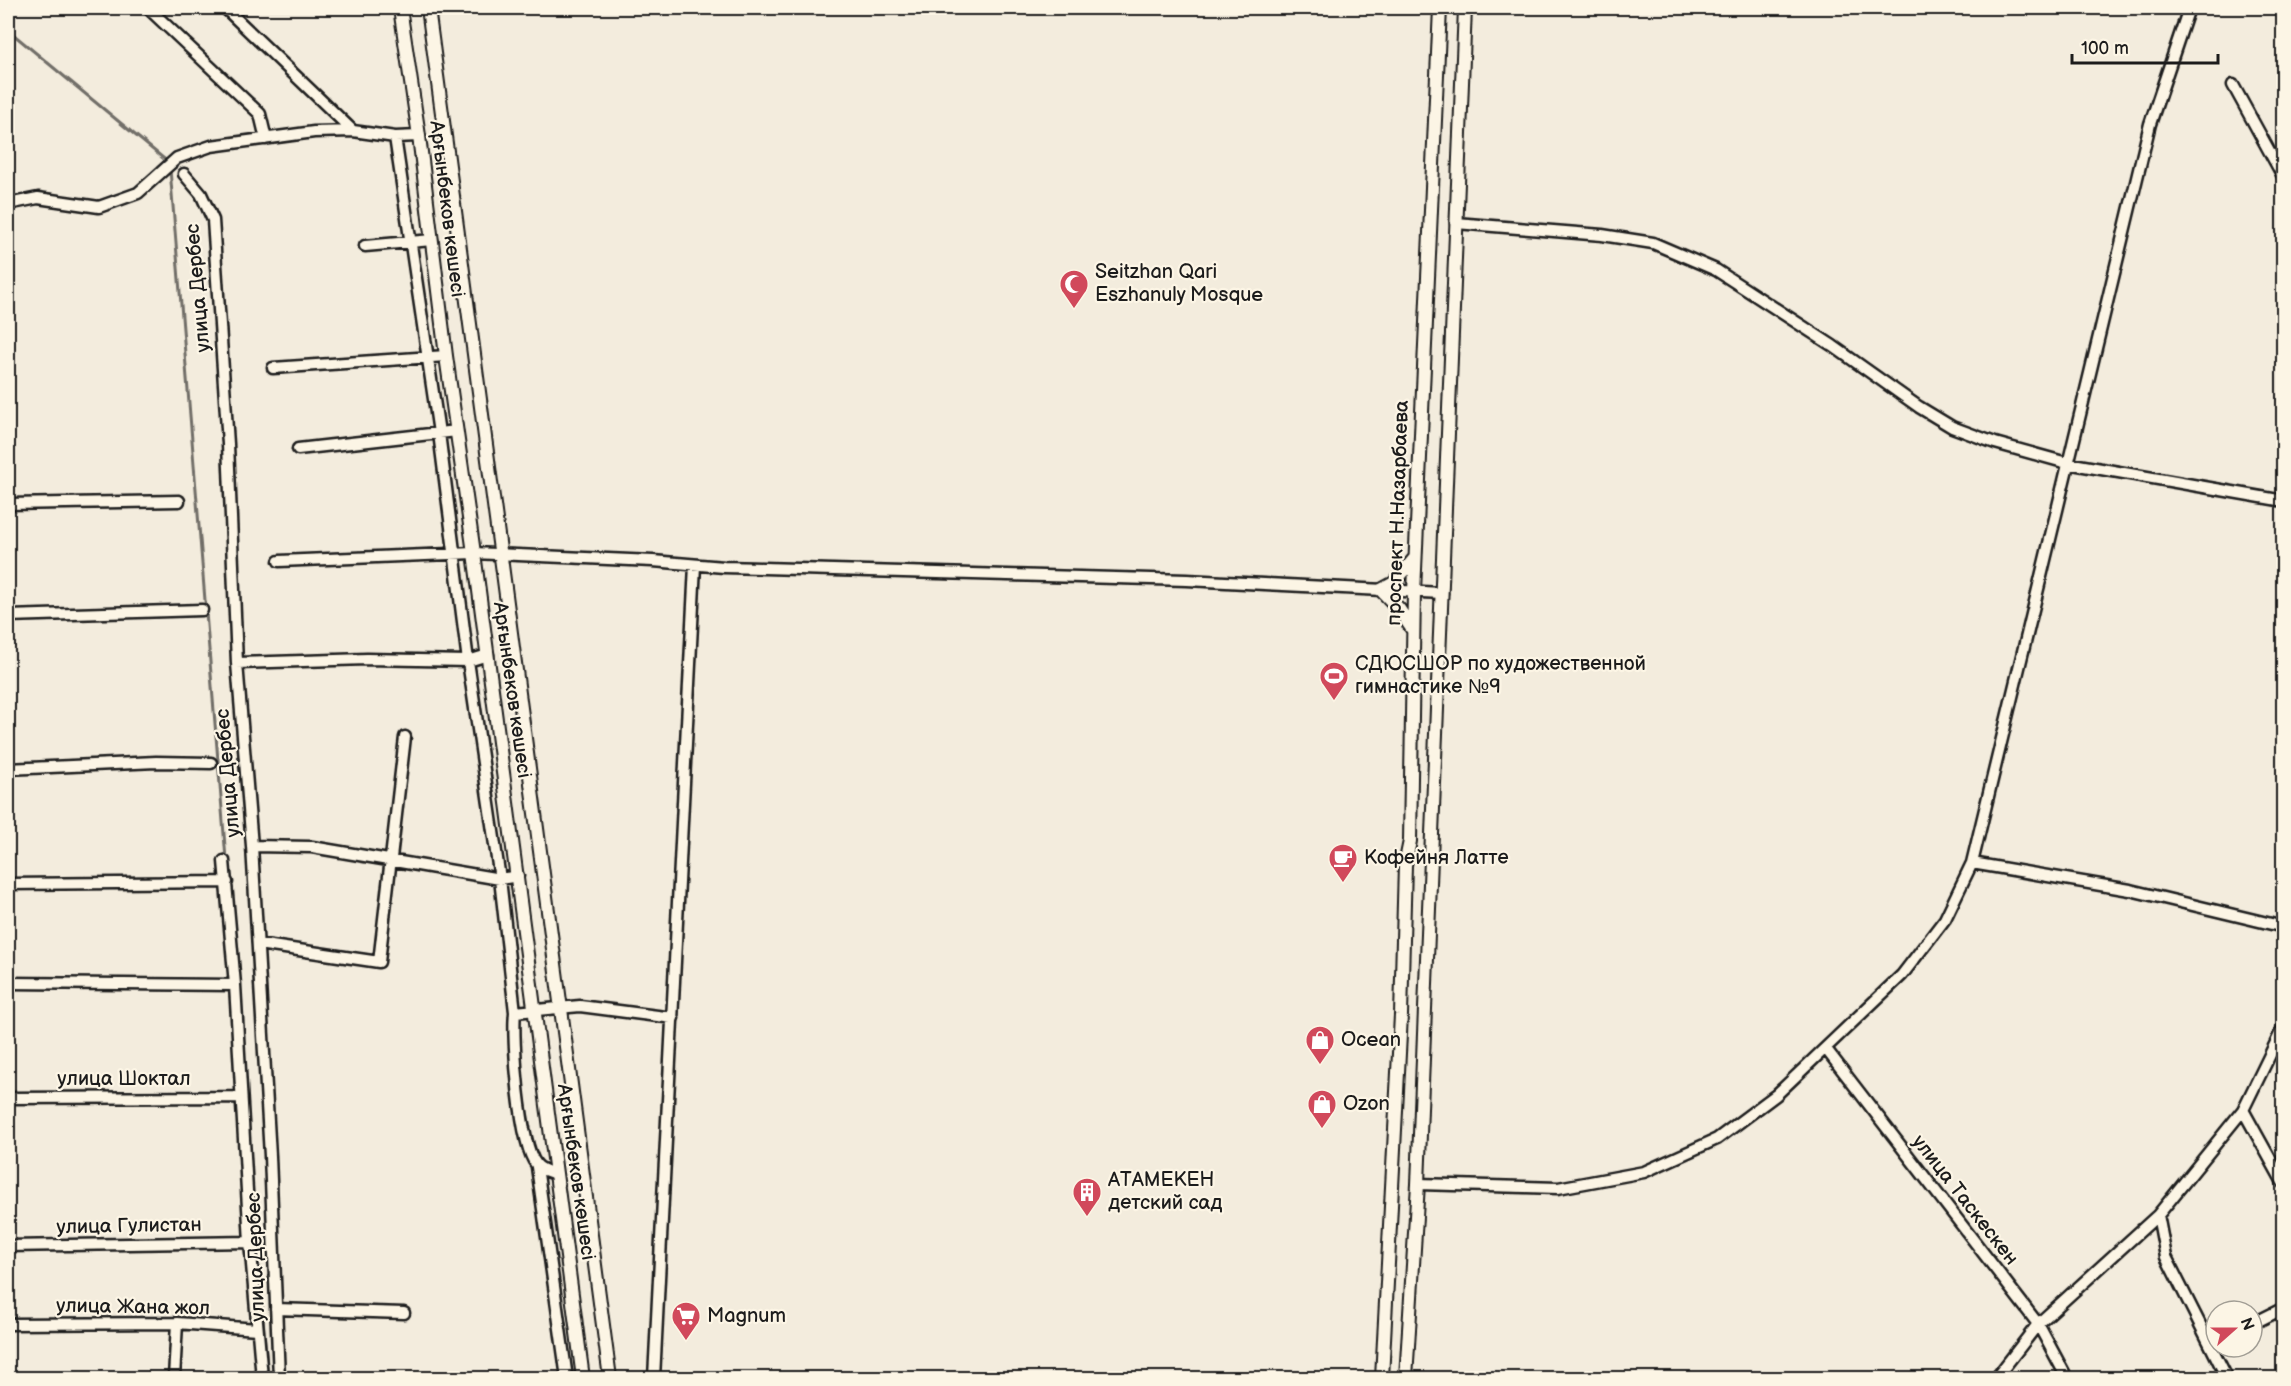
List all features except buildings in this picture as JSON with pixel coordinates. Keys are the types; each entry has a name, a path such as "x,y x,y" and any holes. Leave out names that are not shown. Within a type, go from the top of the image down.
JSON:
{"main road":[{"name":"Арғынбеков көшесі","path":"400,8 518,876 583,1378"},
{"name":"Арғынбеков көшесі","path":"428,8 610,1378"},
{"name":"проспект Н.Назарбаева","path":"1382,1378 1401,1022 1405,865 1410,841 1415,558 1440,8"},
{"path":"1406,1378 1418,1184 1465,8"},
{"path":"1413,630 1399,609 1381,590 1394,583 1415,558"}],"street":[{"path":"148,8 260,114 266,139"},
{"path":"225,8 353,131"},
{"path":"1418,1184 1558,1188 1644,1172 1717,1139 1776,1095 1826,1049 1902,975 1945,919 1972,863 2150,124 2189,8"},
{"path":"2233,86 2283,178"},
{"path":"8,204 38,198 99,207 138,193 177,158 211,146 314,132 353,131 395,137 419,136"},
{"path":"395,137 439,433 468,661 500,879 515,1012 513,1043 525,1140 530,1156 537,1167 567,1378"},
{"name":"улица Дербес","path":"184,174 201,194 213,220 228,444 237,663 258,944 279,1378"},
{"path":"1456,224 1602,234 1653,243 1716,270 1952,427 1995,443 2067,463 2283,501"},
{"path":"365,246 432,240"},
{"path":"273,368 446,356"},
{"path":"298,449 457,431"},
{"path":"8,504 179,501"},
{"path":"279,561 474,553 695,565 1164,580 1442,593"},
{"path":"654,1378 695,565"},
{"path":"8,616 202,610"},
{"path":"237,663 367,659 468,661 488,655"},
{"path":"258,944 379,962 405,737"},
{"path":"8,770 156,762 211,763"},
{"path":"252,846 312,847 500,879 518,876"},
{"name":"улица Дербес","path":"224,861 235,985 250,1242 262,1378"},
{"path":"1972,863 2130,890 2283,927"},
{"path":"8,884 227,882"},
{"path":"8,983 235,985"},
{"path":"515,1012 580,1006 673,1018"},
{"path":"1996,1378 2038,1324 2158,1215 2243,1110 2283,1026"},
{"name":"улица Таскескен","path":"1826,1049 2038,1324 2067,1378"},
{"name":"улица Шоктал","path":"8,1098 241,1097"},
{"path":"2243,1110 2283,1185"},
{"path":"537,1167 556,1174"},
{"path":"2158,1215 2166,1257 2204,1328"},
{"name":"улица Гулистан","path":"8,1246 250,1242"},
{"path":"2264,1318 2283,1308"},
{"path":"276,1309 404,1313"},
{"path":"174,1378 177,1323"},
{"name":"улица Жана жол","path":"8,1324 177,1323 257,1329"},
{"path":"2219,1359 2227,1378"}],"waterway":[{"path":"8,30 169,163"},
{"path":"170,169 226,859"},
{"path":"251,1174 268,1378"}],"place":[{"name":"Seitzhan Qari Eszhanuly Mosque","path":"1074,310"},
{"name":"СДЮСШОР по художественной гимнастике №9","path":"1334,702"},
{"name":"Кофейня Латте","path":"1343,884"},
{"name":"Ocean","path":"1320,1066"},
{"name":"Ozon","path":"1322,1130"},
{"name":"АТАМЕКЕН детский сад","path":"1087,1218"},
{"name":"Magnum","path":"686,1342"}]}
